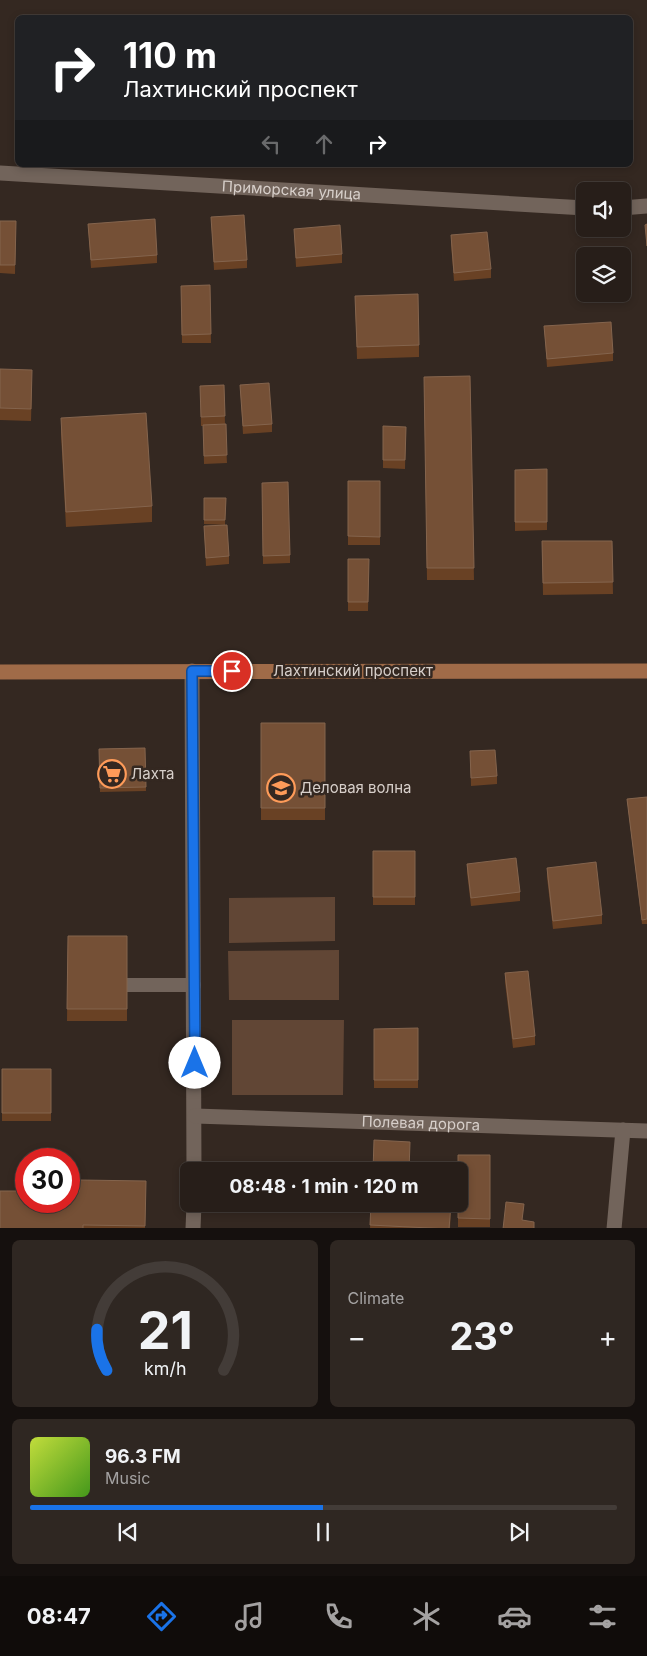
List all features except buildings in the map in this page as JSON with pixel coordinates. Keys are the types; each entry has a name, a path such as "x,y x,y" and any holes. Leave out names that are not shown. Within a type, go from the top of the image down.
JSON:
{"main road":[{"name":"Лахтинский проспект","path":"0,672 647,671"}],"street":[{"name":"Приморская улица","path":"0,172 576,207"},
{"path":"631,207 647,206"},
{"path":"192,671 194,1162"},
{"name":"Полевая дорога","path":"195,1116 647,1130"},
{"path":"614,1228 624,1130"},
{"path":"193,1228 194,1212"}],"lane":[{"path":"127,985 194,985"}],"shaded area":[{"path":"335,897 335,941 229,943 229,898"},
{"path":"339,950 339,1000 229,1000 228,951"},
{"path":"232,1020 344,1020 343,1095 232,1095"}],"place":[{"name":"Лахта","path":"112,774"},
{"name":"Деловая волна","path":"281,788"}],"route":[{"path":"195,1063 192,671 232,671"}]}
